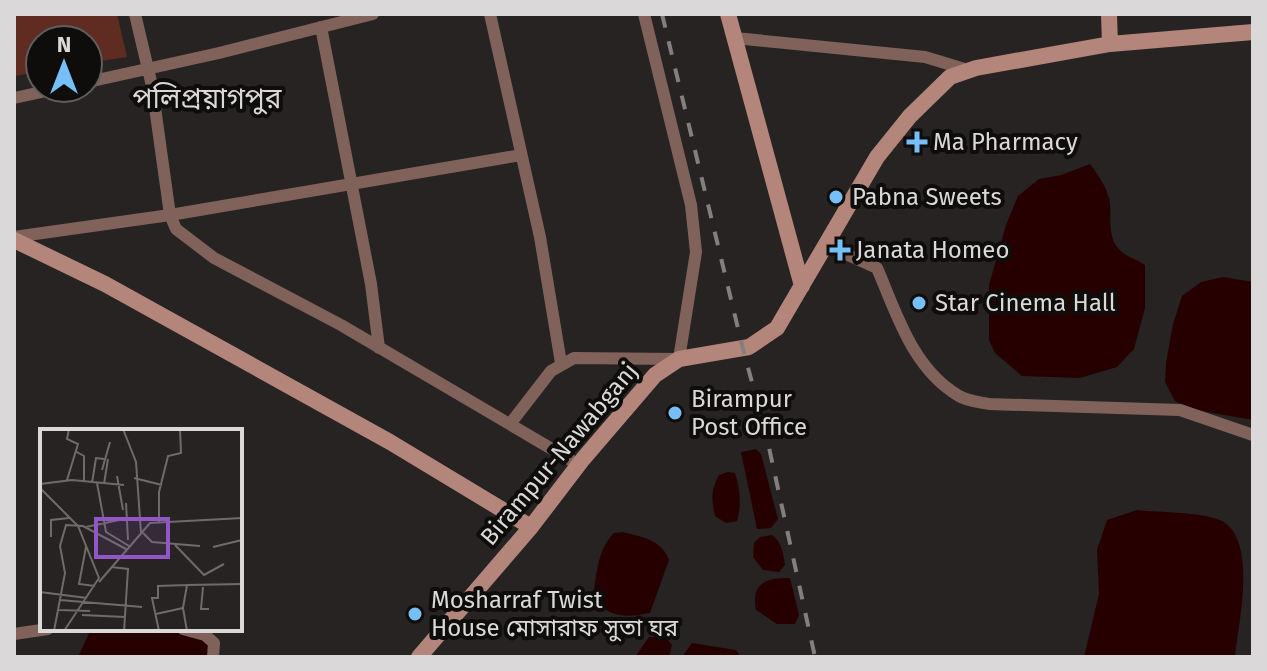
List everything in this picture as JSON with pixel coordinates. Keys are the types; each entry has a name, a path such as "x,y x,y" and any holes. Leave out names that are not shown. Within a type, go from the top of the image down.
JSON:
{"main road":[{"path":"728,14 802,286"},
{"path":"1109,14 1110,44"},
{"name":"Birampur-Nawabganj","path":"419,657 531,527 655,375 679,359 741,350 762,340 777,328 877,157 910,116 950,77 968,70 1110,44 1253,32"},
{"path":"14,239 105,284 377,434 531,527"}],"street":[{"path":"135,14 148,68 170,215 176,229 214,258 379,348 579,465"},
{"path":"104,78 373,14"},
{"path":"490,14 540,237 561,363"},
{"path":"510,424 551,371 574,358 679,359 696,252 691,205 644,14"},
{"path":"321,27 371,284 379,348"},
{"path":"735,38 925,57 968,70"},
{"path":"14,239 521,155"},
{"path":"826,245 877,268 898,323 911,345 960,397 1004,405 1180,410 1253,435"},
{"path":"14,634 40,630"},
{"path":"190,631 205,635 214,643 213,657"}],"shaded area":[{"path":"14,14 117,14 127,57 104,61 104,24 24,24 24,74 14,76"},
{"path":"1090,164 1109,198 1113,240 1125,254 1145,265 1145,308 1134,349 1117,367 1080,378 1022,376 995,353 989,340 989,285 1006,225 1018,196 1039,179"},
{"path":"1223,277 1253,282 1253,420 1196,410 1175,401 1165,382 1173,324 1182,296 1201,282"},
{"path":"756,449 761,454 778,519 771,528 757,529 741,452"},
{"path":"735,473 740,503 737,521 726,523 715,516 712,495 719,475"},
{"path":"1137,510 1208,516 1230,528 1238,542 1243,581 1235,657 1084,657 1099,594 1097,550 1107,520"},
{"path":"623,532 657,544 669,560 650,613 618,615 605,609 593,597 604,547 614,533"},
{"path":"772,535 780,544 784,556 785,565 779,572 763,570 753,557 754,543 760,537"},
{"path":"790,578 799,615 795,624 777,624 756,610 756,594 767,581"},
{"path":"90,631 176,631 209,641 209,657 78,657"},
{"path":"649,637 666,637 672,645 669,657 635,657"},
{"path":"692,643 736,650 741,657 682,657"}],"railway":[{"path":"662,14 766,434 815,657"}],"place":[{"name":"Ma Pharmacy","path":"917,142"},
{"name":"Pabna Sweets","path":"836,197"},
{"name":"Janata Homeo","path":"840,250"},
{"name":"Star Cinema Hall","path":"919,303"},
{"name":"Birampur Post Office","path":"675,413"},
{"name":"Mosharraf Twist House মোসারাফ সুতা ঘর","path":"415,614"}],"district":[{"name":"পলিপ্রয়াগপুর","path":"207,98"}]}
